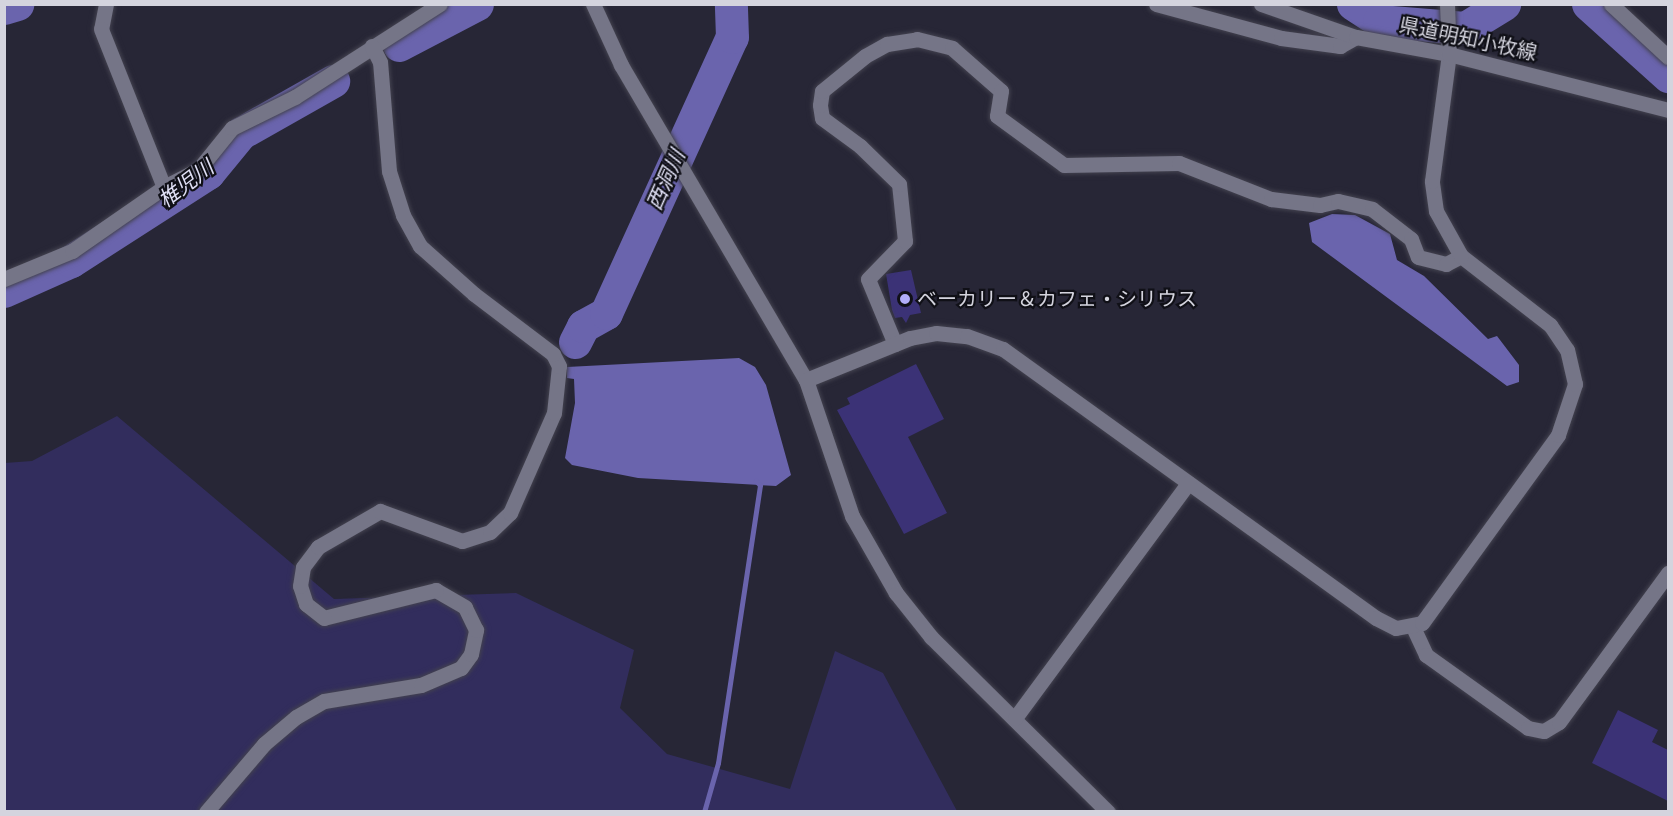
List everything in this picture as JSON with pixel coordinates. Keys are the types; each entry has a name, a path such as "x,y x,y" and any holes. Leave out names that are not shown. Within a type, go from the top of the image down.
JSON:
{"street":[{"path":"106,4 101,29 164,187"},
{"path":"4,279 72,250 164,187 198,170 232,128 295,97 440,4"},
{"path":"593,4 621,65 806,380 852,516 896,593 931,637 1108,812"},
{"path":"1155,4 1281,38 1340,46 1356,37"},
{"name":"県道明知小牧線","path":"1261,4 1356,37 1449,48 1668,110"},
{"path":"806,380 895,344 936,333 967,336 1003,349 1376,618 1396,628 1413,627 1431,615 1558,435 1575,384 1567,350 1550,325 1461,256 1436,211 1432,181 1449,48 1447,4"},
{"path":"1611,4 1668,57"},
{"path":"895,344 868,279 905,241 899,216 899,184 860,146 822,118 820,105 822,91 865,56 887,44 907,41 952,48 1001,92 997,116 1064,165 1179,163 1271,199 1320,205 1338,201 1372,209 1411,239 1418,257 1446,264 1461,256"},
{"path":"206,812 264,744 296,717 324,702 421,685 461,668 471,654 476,630 465,607 436,590 324,618 306,604 300,586 303,567 318,547 380,511 462,541 490,531 510,513 554,413 559,366 553,354 474,294 420,246 403,215 388,171 380,62 372,46"},
{"path":"1015,718 1188,483"},
{"path":"1413,627 1426,655 1528,728 1544,731 1559,722 1668,573"}],"shaded area":[{"path":"1332,214 1355,215 1390,234 1397,260 1424,276 1488,339 1497,336 1519,365 1519,382 1507,386 1312,242 1309,223"},
{"path":"739,358 755,367 766,385 791,475 776,486 638,478 572,465 565,458 575,403 574,379 567,378 567,367"},
{"path":"117,416 334,599 516,593 634,650 620,708 667,754 790,789 835,651 883,673 957,811 5,812 5,463 32,461"}],"building":[{"name":"ベーカリー＆カフェ・シリウス","path":"911,270 921,313 910,315 906,323 902,317 895,318 886,274"},
{"path":"916,364 944,419 908,437 947,513 904,534 837,410 850,404 847,398"},
{"path":"1618,710 1658,730 1652,742 1668,750 1668,801 1592,763"}],"waterway":[{"path":"4,8 17,4"},
{"name":"椎児川","path":"399,45 477,4"},
{"name":"西洞川","path":"575,342 583,326 606,313 732,37 731,4"},
{"name":"椎児川","path":"1353,4 1379,21 1465,28 1504,4"},
{"name":"椎児川","path":"1588,4 1668,76"},
{"name":"椎児川","path":"4,291 71,261 208,173 241,133 333,81"},
{"path":"704,812 718,763 760,485 756,481"}],"place":[{"name":"ベーカリー＆カフェ・シリウス","path":"905,299"}]}
